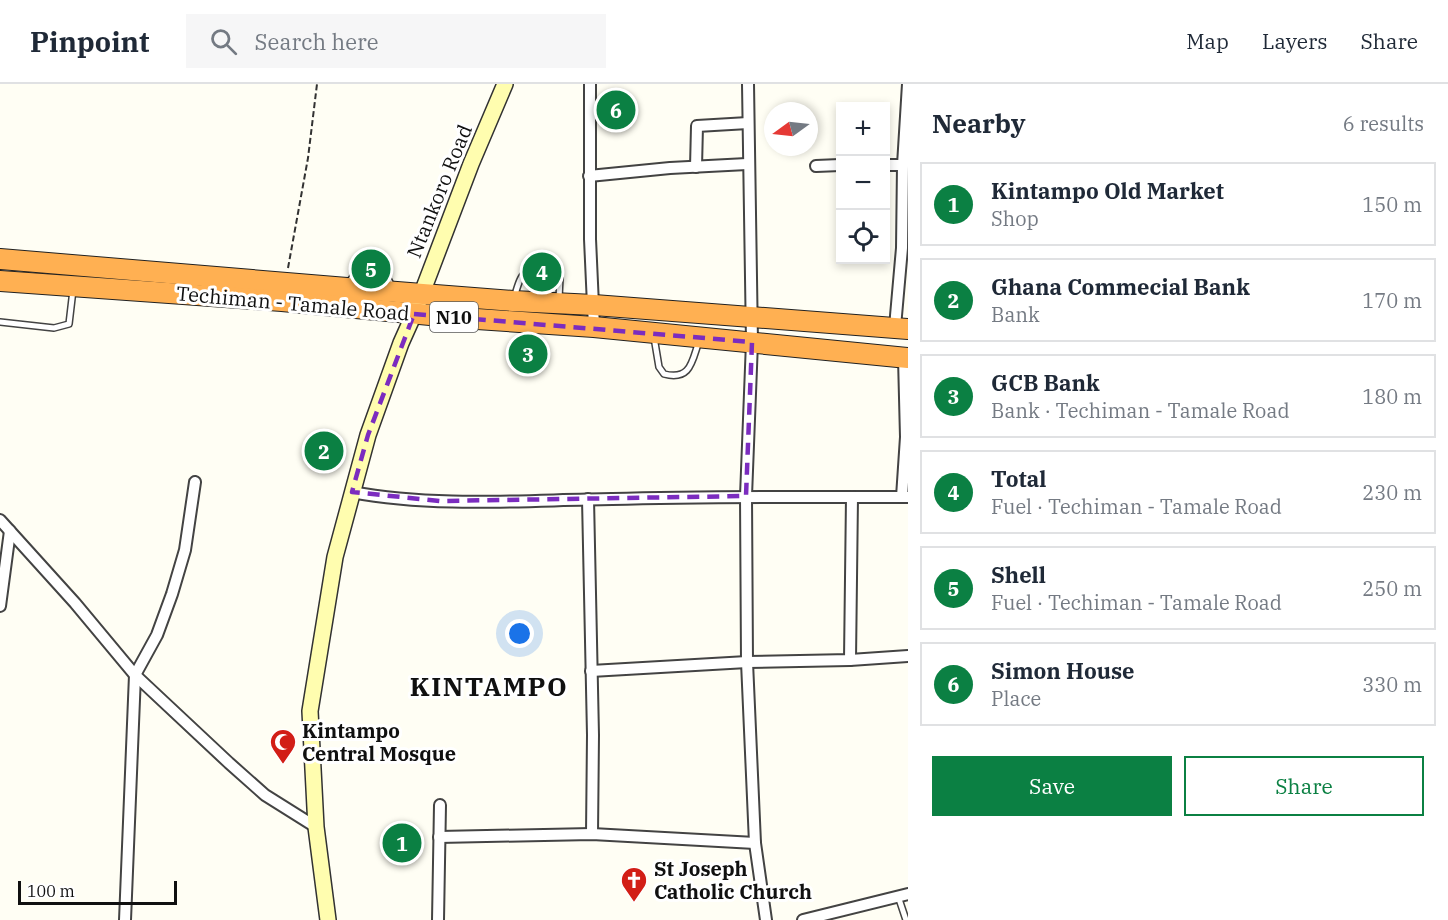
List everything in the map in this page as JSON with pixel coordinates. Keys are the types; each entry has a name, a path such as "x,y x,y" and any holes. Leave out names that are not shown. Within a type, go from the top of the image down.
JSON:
{"highway":[{"name":"Techiman - Tamale Road","path":"0,259 394,292 901,328"},
{"name":"Techiman - Tamale Road","path":"0,281 594,327 906,358"},
{"path":"660,334 666,311"}],"main road":[{"name":"Ntankoro Road","path":"328,920 316,827 310,711 328,590 368,435 401,343 505,84"}],"street":[{"path":"590,84 590,239 594,327"},
{"path":"748,84 747,164 752,342 746,496 747,662 755,843 766,920"},
{"path":"901,328 903,165 908,84"},
{"path":"696,167 697,126 748,123"},
{"path":"589,176 747,164"},
{"path":"816,166 836,165"},
{"path":"890,165 903,165"},
{"path":"352,492 386,498 440,501 746,496 905,497 906,358"},
{"path":"125,920 135,675 157,635 172,594 185,550 195,482"},
{"path":"850,660 852,497"},
{"path":"588,499 593,735 592,834"},
{"path":"0,520 75,603 135,675 265,795 316,827"},
{"path":"0,606 10,531"},
{"path":"591,671 908,656"},
{"path":"438,920 440,805"},
{"path":"439,837 592,834 755,843"},
{"path":"803,920 829,916 903,895"}],"lane":[{"path":"513,301 520,276 531,269 555,271 560,277 559,304"},
{"path":"0,322 54,328 69,324 74,286"},
{"path":"660,334 660,367 664,374 673,376 686,373 691,366 700,338"},
{"path":"903,895 906,917"}],"path":[{"path":"285,282 308,158 317,84"}],"highlighted area":[{"path":"414,314 752,342 746,496 440,501 352,492 368,435"}],"place":[{"name":"Simon House","path":"616,110"},
{"name":"Shell","path":"371,269"},
{"name":"Total","path":"542,272"},
{"name":"GCB Bank","path":"528,354"},
{"name":"Ghana Commecial Bank","path":"324,451"},
{"name":"Kintampo Central Mosque","path":"283,765"},
{"name":"Kintampo Old Market","path":"402,843"},
{"name":"St Joseph Catholic Church","path":"634,903"}],"district":[{"name":"KINTAMPO","path":"489,686"}]}
